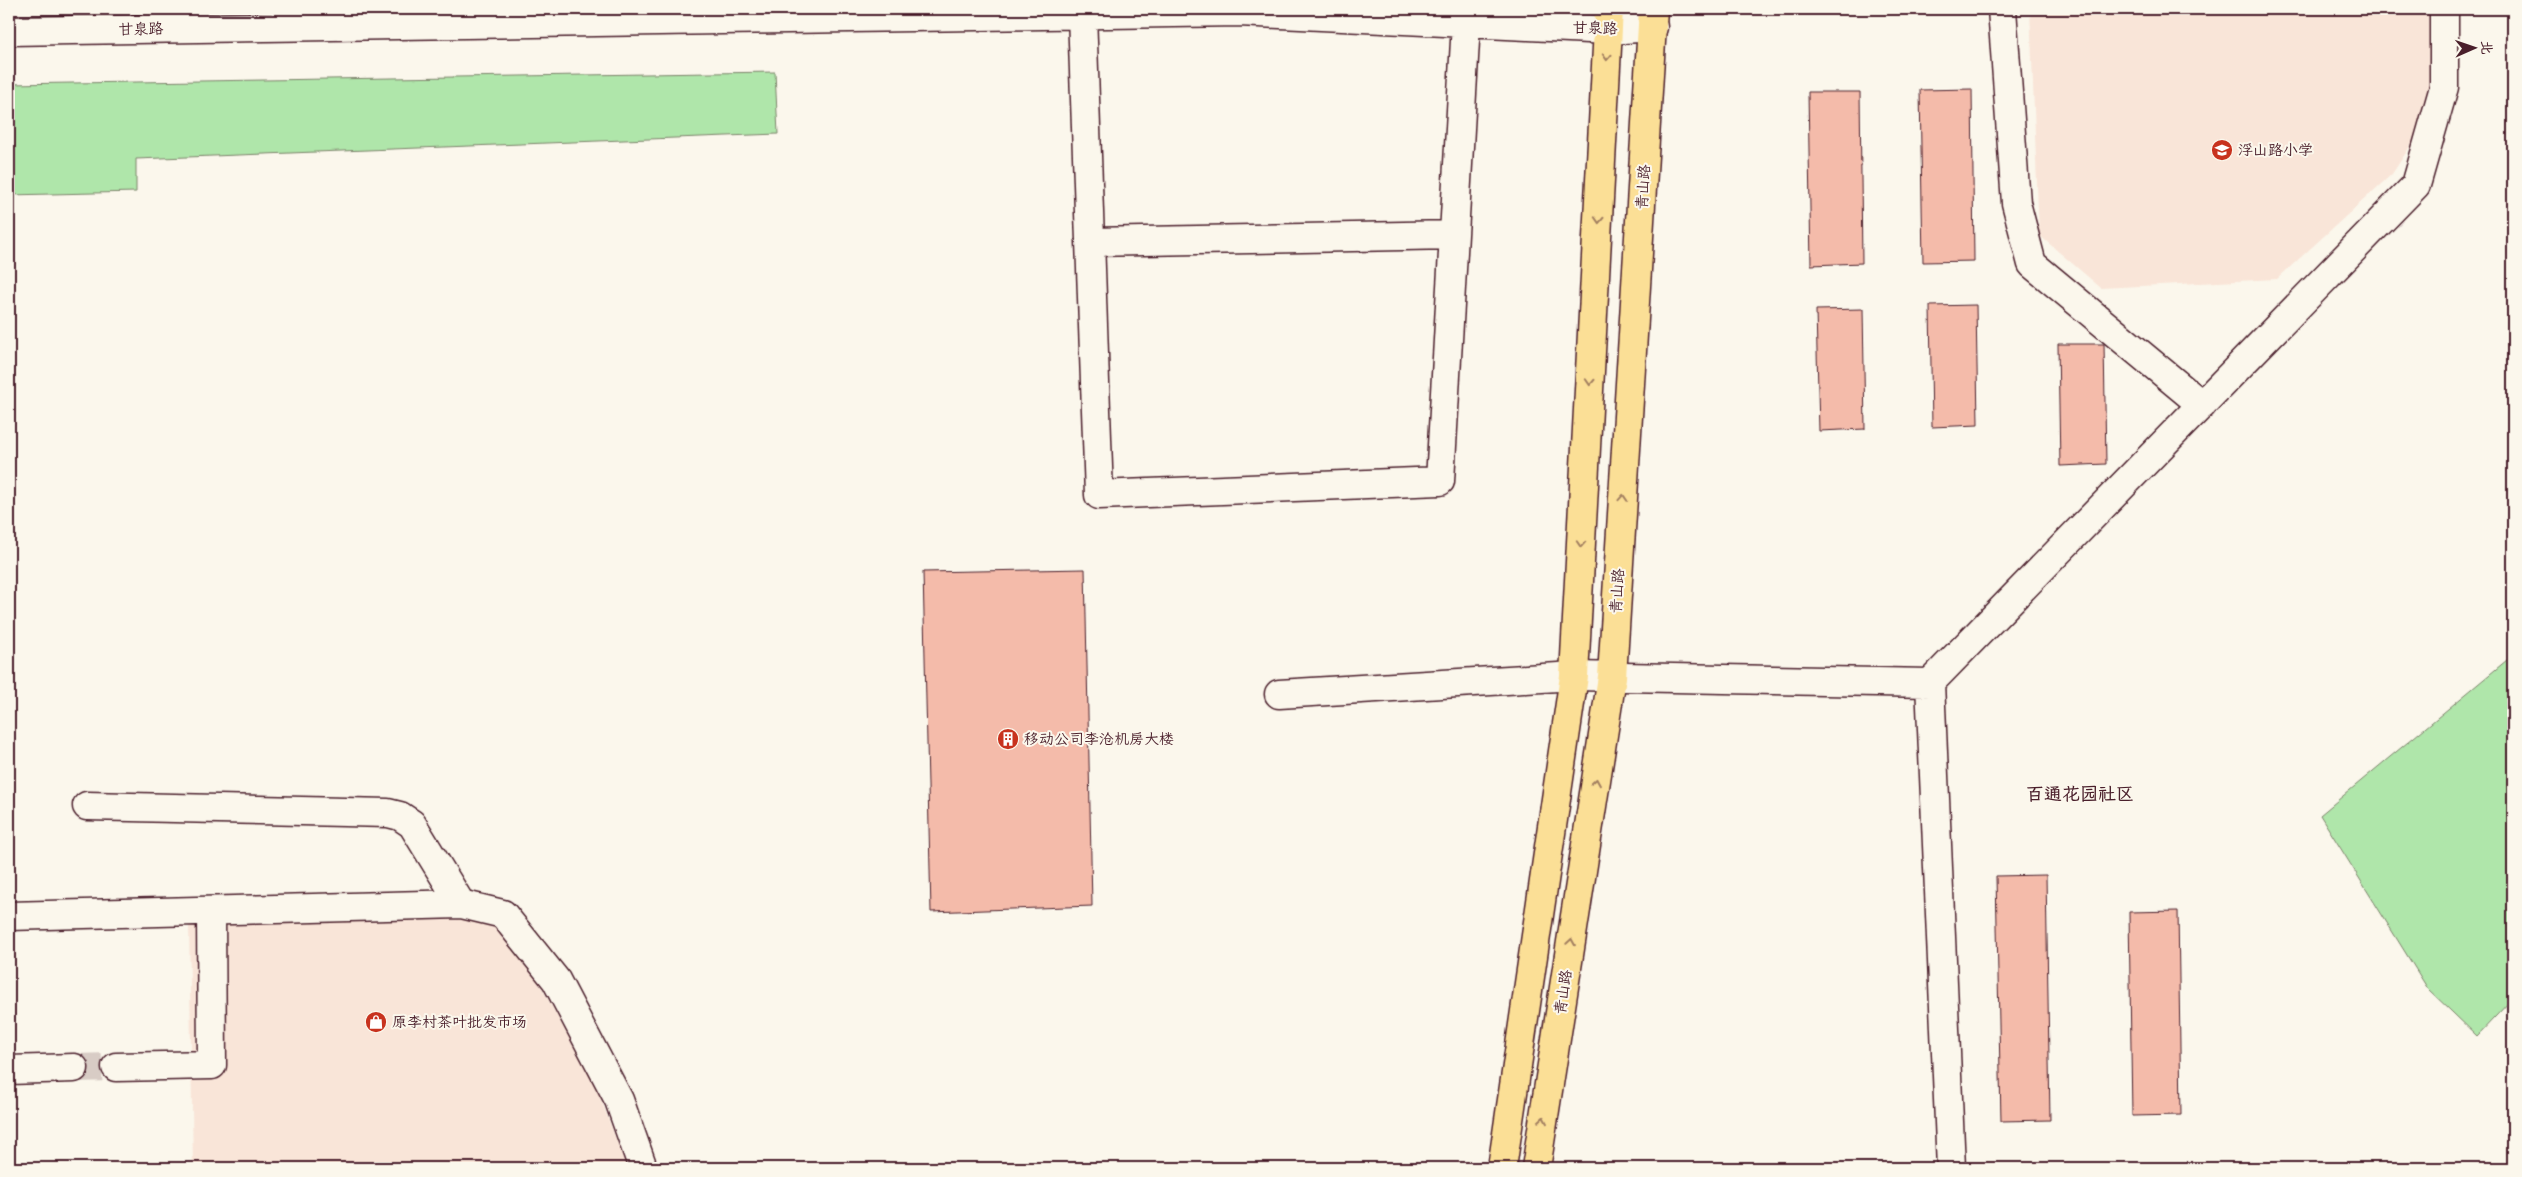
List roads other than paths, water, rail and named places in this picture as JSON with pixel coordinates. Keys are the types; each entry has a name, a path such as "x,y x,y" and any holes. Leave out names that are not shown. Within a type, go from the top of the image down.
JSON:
{"main road":[{"name":"青山路","path":"1536,1168 1612,677 1653,18"},
{"path":"1502,1168 1574,676 1609,19"}],"street":[{"path":"2002,9 2016,203 2032,264 2202,405"},
{"path":"1279,694 1574,676 1930,683 2416,185 2444,87 2444,9"},
{"name":"甘泉路","path":"9,31 1260,11 1466,23 1653,18"},
{"path":"1082,14 1098,496 1440,481 1466,23"},
{"path":"1090,242 1454,235"},
{"path":"1930,683 1951,1168"},
{"path":"87,806 388,813 400,816 412,824 461,904"},
{"path":"9,916 461,904 502,914 556,980 619,1100 643,1168"},
{"path":"116,1067 212,1065 211,911"},
{"path":"9,1070 74,1068"}],"tunnel":[{"path":"74,1068 116,1067"}],"place":[{"name":"浮山路小学","path":"2222,150"},
{"name":"移动公司李沧机房大楼","path":"1008,739"},
{"name":"原李村茶叶批发市场","path":"376,1022"}],"district":[{"name":"百通花园社区","path":"2080,794"}]}
